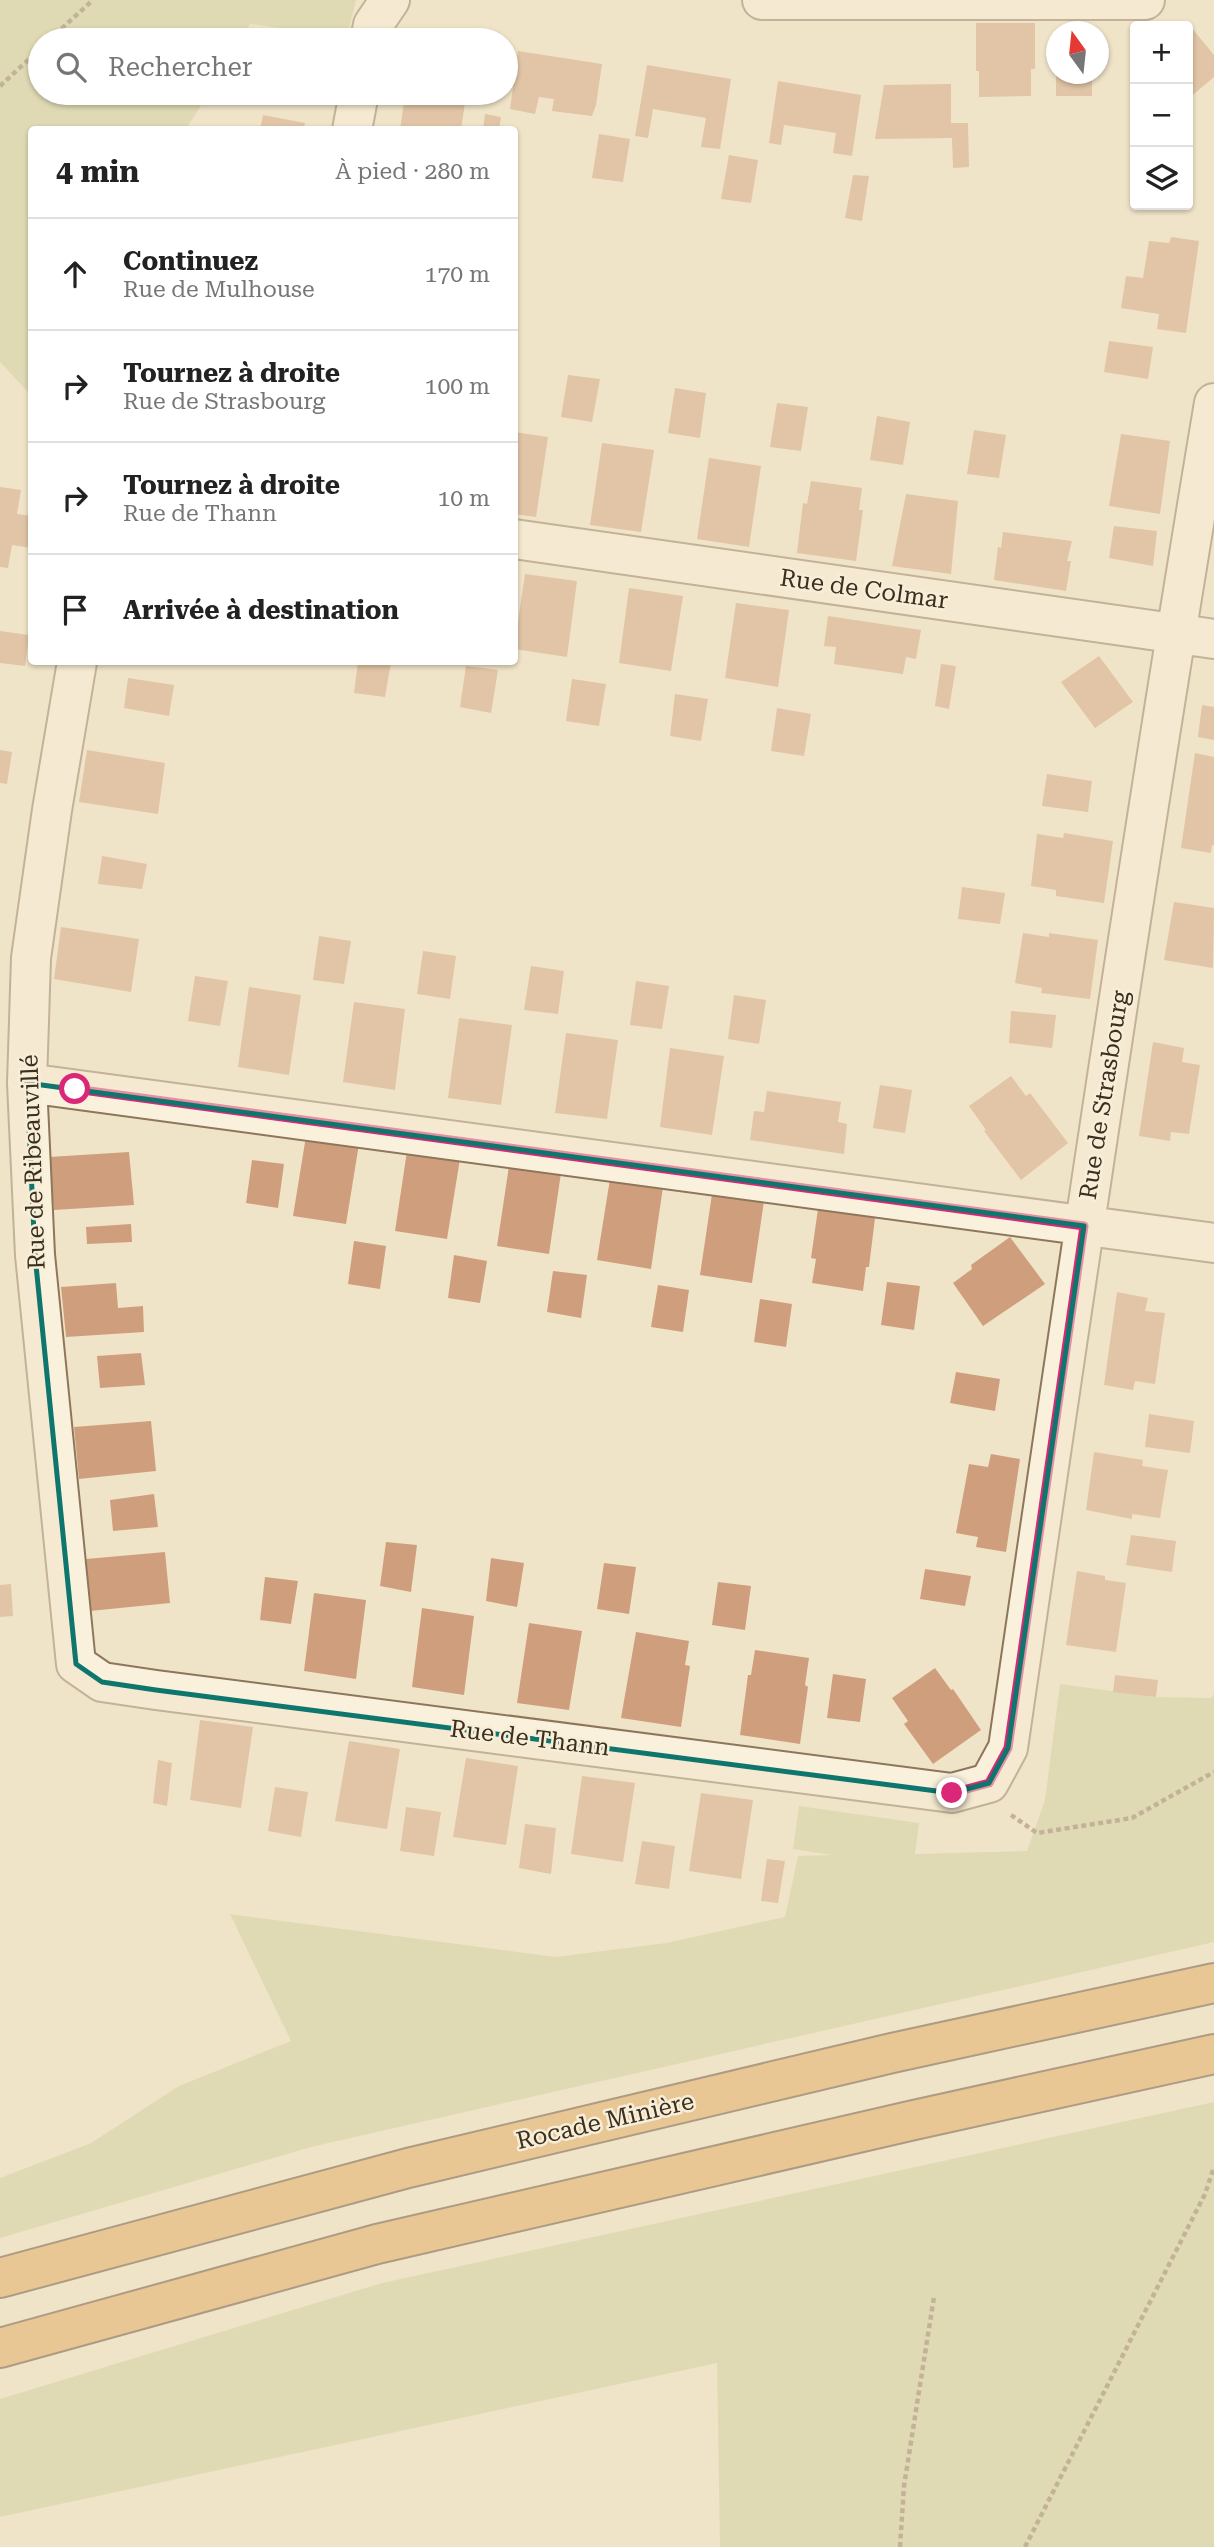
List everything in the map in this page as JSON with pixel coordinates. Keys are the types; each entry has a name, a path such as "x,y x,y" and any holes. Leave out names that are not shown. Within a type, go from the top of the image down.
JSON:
{"highway":[{"name":"Rocade Minière","path":"0,2278 408,2168 892,2053 1214,1983"},
{"path":"0,2348 377,2244 1214,2054"}],"street":[{"path":"372,28 390,0"},
{"path":"762,0 1145,0"},
{"path":"353,126 357,105"},
{"name":"Rue de Strasbourg","path":"989,1783 1008,1748 1084,1226 1214,403"},
{"name":"Rue de Colmar","path":"518,541 1214,639"},
{"name":"Rue de Ribeauvillé","path":"76,665 31,958 27,1083 35,1255 76,1664"},
{"path":"27,1083 1214,1243"},
{"name":"Rue de Thann","path":"76,1664 102,1682 197,1695 952,1793 989,1783"}],"path":[{"path":"62,28 93,0"},
{"path":"0,86 28,60"},
{"path":"989,1783 1010,1815 1037,1833 1132,1818 1214,1772"},
{"path":"1025,2547 1205,2194 1214,2167"},
{"path":"900,2547 904,2486 934,2297"}],"highlighted area":[{"path":"27,1083 1084,1226 1008,1748 989,1783 952,1793 156,1690 102,1682 76,1664 35,1255"}],"green space":[{"path":"0,0 356,0 349,28 280,28 250,24 248,28 28,28 28,105 201,105 188,126 28,126 28,392 0,362"},
{"path":"1060,1684 1156,1697 1211,1698 1214,1694 1214,1942 311,2147 0,2238 0,2178 91,2143 179,2086 291,2041 230,1914 556,1957 666,1943 785,1917 798,1856 832,1855 793,1849 799,1806 919,1823 915,1854 1027,1851 1045,1800"},
{"path":"1214,2102 1214,2547 720,2547 717,2363 0,2517 0,2399 382,2283"}],"building":[{"path":"976,23 1035,23 1035,69 1031,69 1031,96 979,97"},
{"path":"1193,30 1214,55 1214,77 1193,95"},
{"path":"518,51 602,64 592,116 552,111 554,99 539,97 535,114 510,109 511,105 518,105"},
{"path":"647,65 731,79 720,149 701,147 706,118 653,109 648,138 635,136"},
{"path":"778,81 861,95 852,156 833,153 836,133 784,125 781,145 769,143"},
{"path":"951,84 951,123 968,123 969,167 953,168 952,138 875,139 884,85"},
{"path":"1056,84 1092,84 1092,96 1056,96"},
{"path":"404,105 465,105 461,126 401,126"},
{"path":"485,114 501,117 500,126 484,126"},
{"path":"263,115 305,123 304,126 261,126"},
{"path":"599,134 630,139 623,182 592,178"},
{"path":"729,155 758,160 751,203 721,199"},
{"path":"853,175 869,176 862,221 845,218"},
{"path":"1171,237 1199,241 1186,333 1157,329 1159,314 1121,308 1126,276 1143,278 1149,241 1169,243"},
{"path":"1109,341 1153,347 1148,379 1104,372"},
{"path":"568,375 600,379 592,422 561,417"},
{"path":"675,388 706,393 700,438 668,433"},
{"path":"777,403 808,407 801,451 770,447"},
{"path":"877,416 910,422 903,465 870,460"},
{"path":"974,430 1006,435 999,478 967,474"},
{"path":"518,433 548,437 536,517 518,515"},
{"path":"1121,434 1170,441 1160,514 1109,506"},
{"path":"602,443 654,450 641,532 590,525"},
{"path":"709,458 761,466 749,547 697,539"},
{"path":"811,481 862,488 859,510 863,510 856,561 797,553 803,503 807,504"},
{"path":"0,487 21,490 17,514 28,515 28,547 12,545 8,568 0,567"},
{"path":"906,494 958,501 951,574 892,566"},
{"path":"1114,526 1157,531 1153,566 1109,558"},
{"path":"1003,532 1072,541 1067,561 1071,561 1066,591 994,580 998,547 1001,548"},
{"path":"525,574 577,581 567,657 518,650 518,622"},
{"path":"629,588 683,596 671,671 619,663"},
{"path":"736,603 789,610 778,687 725,678"},
{"path":"828,616 921,630 916,659 906,657 903,674 834,664 836,647 824,646"},
{"path":"0,631 28,635 25,666 0,663"},
{"path":"1099,656 1133,702 1095,728 1061,682"},
{"path":"941,664 956,666 949,709 935,706"},
{"path":"358,665 390,665 385,697 354,693"},
{"path":"466,666 498,670 491,713 460,707"},
{"path":"128,678 174,685 169,716 124,708"},
{"path":"572,679 606,684 599,726 566,721"},
{"path":"675,694 708,699 701,741 670,736"},
{"path":"1202,705 1214,707 1214,740 1198,737"},
{"path":"777,708 811,714 804,756 771,751"},
{"path":"0,750 12,752 7,784 0,783"},
{"path":"87,750 165,763 158,814 79,802"},
{"path":"1195,753 1214,757 1214,845 1211,853 1181,848"},
{"path":"1047,774 1092,781 1088,812 1042,806"},
{"path":"1064,833 1113,841 1104,903 1056,896 1056,890 1031,886 1037,834 1063,838"},
{"path":"102,856 147,864 142,889 98,884"},
{"path":"962,887 1005,893 1000,924 958,919"},
{"path":"1174,902 1214,908 1213,968 1164,960"},
{"path":"61,927 139,939 131,992 54,979"},
{"path":"1023,933 1049,937 1049,933 1098,940 1090,999 1041,993 1042,988 1015,983"},
{"path":"319,936 351,941 344,984 313,980"},
{"path":"423,951 456,956 450,999 417,994"},
{"path":"531,966 564,971 558,1014 524,1010"},
{"path":"195,976 228,981 220,1026 188,1021"},
{"path":"636,981 669,986 662,1029 630,1025"},
{"path":"249,987 301,995 289,1075 238,1067"},
{"path":"734,995 766,1000 759,1044 728,1039"},
{"path":"354,1002 405,1009 395,1090 343,1082"},
{"path":"1011,1011 1056,1015 1052,1048 1009,1043"},
{"path":"459,1018 512,1025 501,1105 448,1098"},
{"path":"566,1033 618,1040 607,1119 555,1113"},
{"path":"1153,1042 1184,1048 1182,1062 1200,1065 1189,1134 1171,1132 1170,1141 1139,1136"},
{"path":"670,1048 724,1056 712,1135 660,1127"},
{"path":"1011,1076 1026,1096 1030,1093 1068,1143 1021,1180 984,1131 986,1130 969,1106"},
{"path":"880,1085 912,1090 905,1133 873,1128"},
{"path":"767,1091 841,1102 838,1122 847,1124 844,1154 750,1140 754,1111 764,1112"},
{"path":"306,1136 359,1144 346,1224 293,1216"},
{"path":"407,1151 460,1159 447,1239 395,1231"},
{"path":"129,1152 134,1205 54,1210 49,1157"},
{"path":"252,1160 284,1164 278,1208 246,1203"},
{"path":"509,1166 561,1173 549,1254 497,1246"},
{"path":"610,1179 663,1187 651,1269 597,1260"},
{"path":"712,1194 764,1201 752,1283 700,1275"},
{"path":"818,1209 875,1218 863,1291 812,1283 816,1259 811,1258"},
{"path":"131,1224 132,1242 87,1244 86,1227"},
{"path":"1010,1237 1045,1284 983,1326 953,1283 972,1269 971,1265"},
{"path":"354,1241 386,1246 380,1289 348,1284"},
{"path":"454,1255 487,1261 480,1303 448,1298"},
{"path":"553,1271 587,1275 581,1318 547,1312"},
{"path":"887,1282 920,1286 914,1330 881,1325"},
{"path":"116,1283 118,1308 143,1306 144,1332 66,1337 61,1287"},
{"path":"658,1285 689,1290 683,1332 651,1327"},
{"path":"1117,1292 1148,1298 1145,1311 1165,1313 1155,1384 1135,1381 1133,1390 1104,1385"},
{"path":"760,1299 792,1304 786,1347 754,1342"},
{"path":"141,1353 145,1385 100,1388 97,1356"},
{"path":"956,1372 1000,1379 995,1411 950,1403"},
{"path":"1149,1414 1194,1421 1190,1453 1145,1447"},
{"path":"151,1421 156,1471 79,1479 74,1427"},
{"path":"1094,1452 1143,1460 1142,1466 1168,1470 1160,1518 1132,1514 1132,1519 1086,1510"},
{"path":"991,1454 1020,1459 1006,1552 976,1547 978,1537 956,1533 969,1464 988,1467"},
{"path":"154,1494 158,1527 113,1531 110,1500"},
{"path":"1131,1535 1176,1541 1172,1572 1126,1565"},
{"path":"386,1542 417,1545 411,1592 380,1586"},
{"path":"165,1552 170,1603 90,1611 86,1559"},
{"path":"491,1558 524,1563 517,1607 486,1601"},
{"path":"604,1563 636,1567 629,1614 597,1609"},
{"path":"925,1569 971,1576 965,1606 920,1599"},
{"path":"1077,1571 1126,1583 1116,1652 1066,1645"},
{"path":"265,1577 298,1581 291,1624 260,1620"},
{"path":"718,1582 751,1586 745,1630 712,1625"},
{"path":"11,1584 13,1616 0,1617 0,1585"},
{"path":"314,1593 366,1600 356,1679 304,1671"},
{"path":"422,1608 474,1616 464,1695 412,1687"},
{"path":"529,1623 582,1631 569,1710 517,1703"},
{"path":"636,1632 689,1641 685,1665 690,1666 681,1727 621,1718"},
{"path":"755,1650 809,1658 800,1744 740,1735 748,1675 751,1675"},
{"path":"935,1668 981,1730 933,1764 904,1724 908,1721 892,1698"},
{"path":"833,1674 866,1679 860,1722 827,1718"},
{"path":"1115,1675 1158,1680 1156,1697 1113,1692"},
{"path":"200,1720 253,1727 241,1808 190,1800"},
{"path":"349,1741 400,1749 387,1829 335,1821"},
{"path":"466,1758 518,1766 506,1845 453,1837"},
{"path":"158,1760 172,1763 167,1806 153,1803"},
{"path":"582,1776 635,1783 623,1862 571,1854"},
{"path":"275,1787 308,1792 301,1837 268,1831"},
{"path":"701,1793 753,1800 741,1879 689,1871"},
{"path":"406,1807 441,1812 434,1856 400,1851"},
{"path":"525,1824 556,1828 551,1874 519,1868"},
{"path":"642,1841 675,1846 669,1889 635,1884"},
{"path":"767,1859 785,1861 778,1903 761,1901"}],"route":[{"path":"75,1089 1084,1226 1008,1748 989,1783 952,1793"}]}
